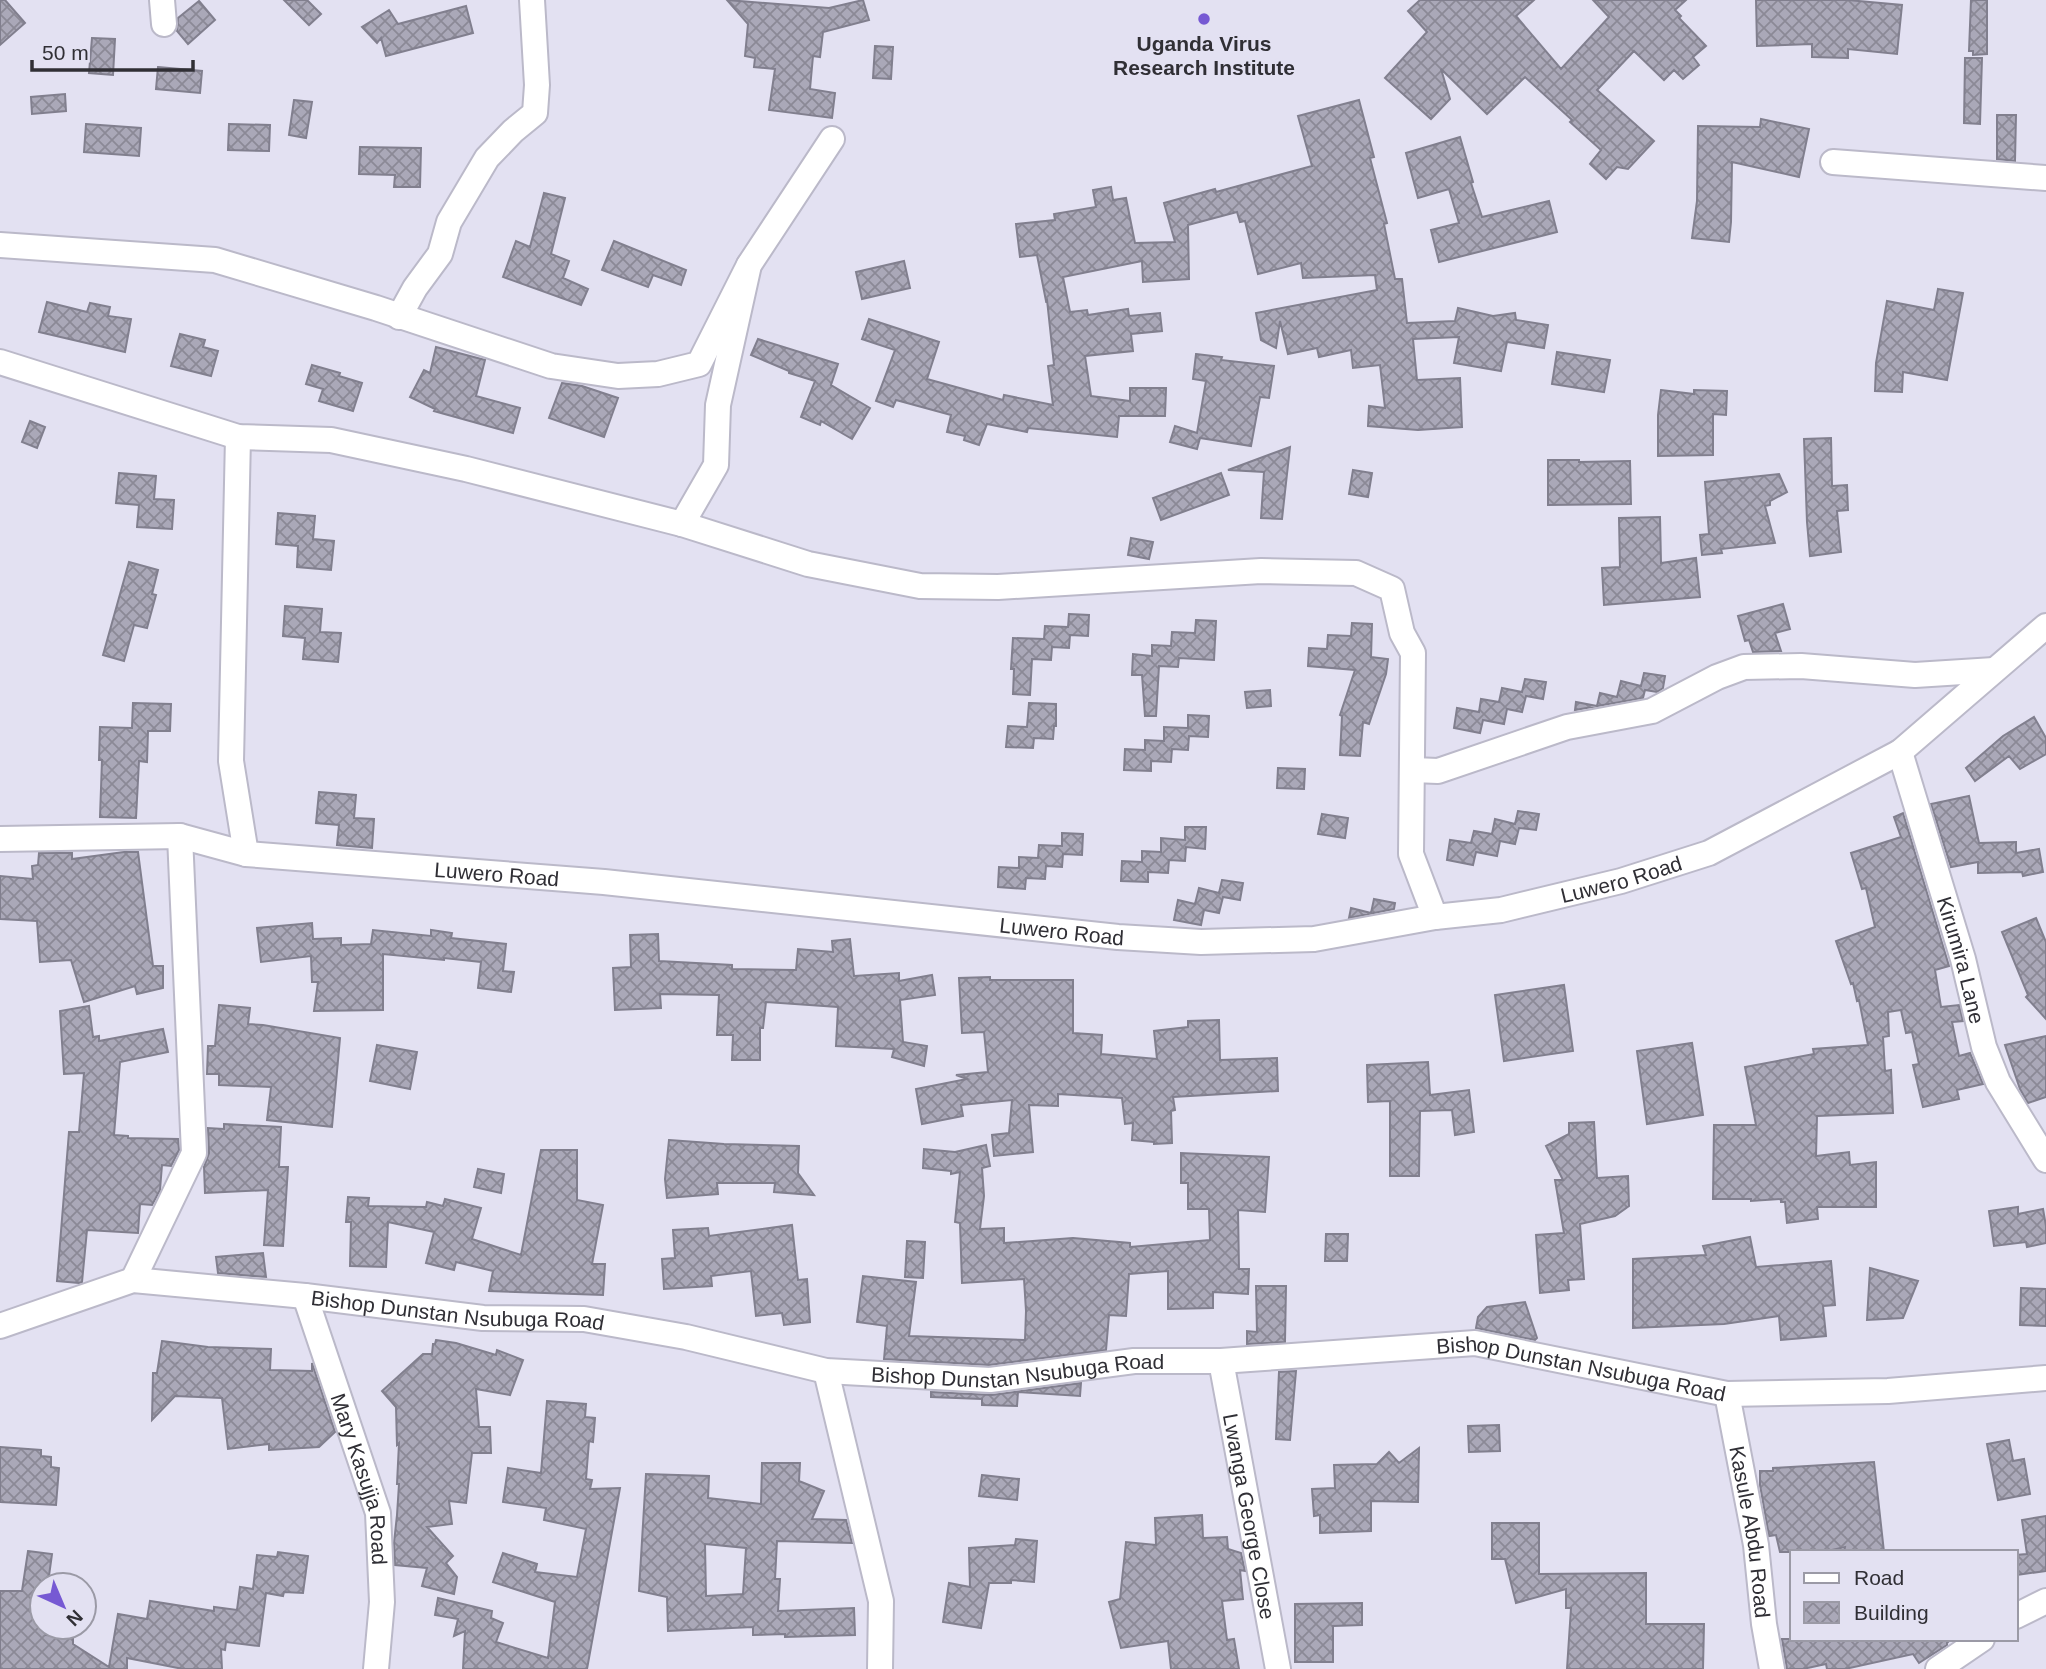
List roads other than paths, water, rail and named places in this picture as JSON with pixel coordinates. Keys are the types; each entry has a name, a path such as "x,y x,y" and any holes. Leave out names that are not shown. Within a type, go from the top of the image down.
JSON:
{"street":[{"path":"399,317 415,288 440,254 449,222 487,159 513,131 535,113 537,85 532,0"},
{"path":"0,245 215,260 551,366 618,376 658,374 699,364 749,265 832,139"},
{"path":"1833,162 2046,178"},
{"path":"682,524 716,465 718,405 749,265"},
{"path":"0,362 238,437 331,440 466,469 682,524 808,564 920,586 998,587 1261,571 1356,573 1391,589 1402,633 1413,653 1411,854 1435,917"},
{"path":"238,437 231,761 246,854"},
{"name":"Luwero Road","path":"0,839 180,836 246,854 604,883 1118,937 1187,941 1314,939 1435,917 1501,910 1621,881 1709,853 1900,752 2046,626"},
{"path":"1413,770 1438,771 1567,726 1651,711 1717,677 1744,667 1801,666 1915,675 1994,670"},
{"name":"Kirumira Lane","path":"1900,752 1963,959 1984,1046 1997,1082 2046,1160"},
{"path":"132,1280 194,1153 180,836"},
{"name":"Bishop Dunstan Nsubuga Road","path":"0,1326 132,1280 483,1318 584,1318 686,1337 826,1371 990,1380 1134,1361 1222,1361 1475,1343 1727,1394 1888,1391 2046,1378"},
{"name":"Mary Kasujja Road","path":"305,1297 378,1513 382,1602 376,1669"},
{"name":"Lwanga George Close","path":"1222,1361 1278,1669"},
{"path":"826,1371 881,1601 880,1669"},
{"name":"Kasule Abdu Road","path":"1727,1394 1756,1545 1764,1624 1772,1669"},
{"path":"2018,1615 2046,1601"},
{"path":"1938,1669 1979,1641"}],"place":[{"name":"Uganda Virus Research Institute","path":"1204,19"}]}
